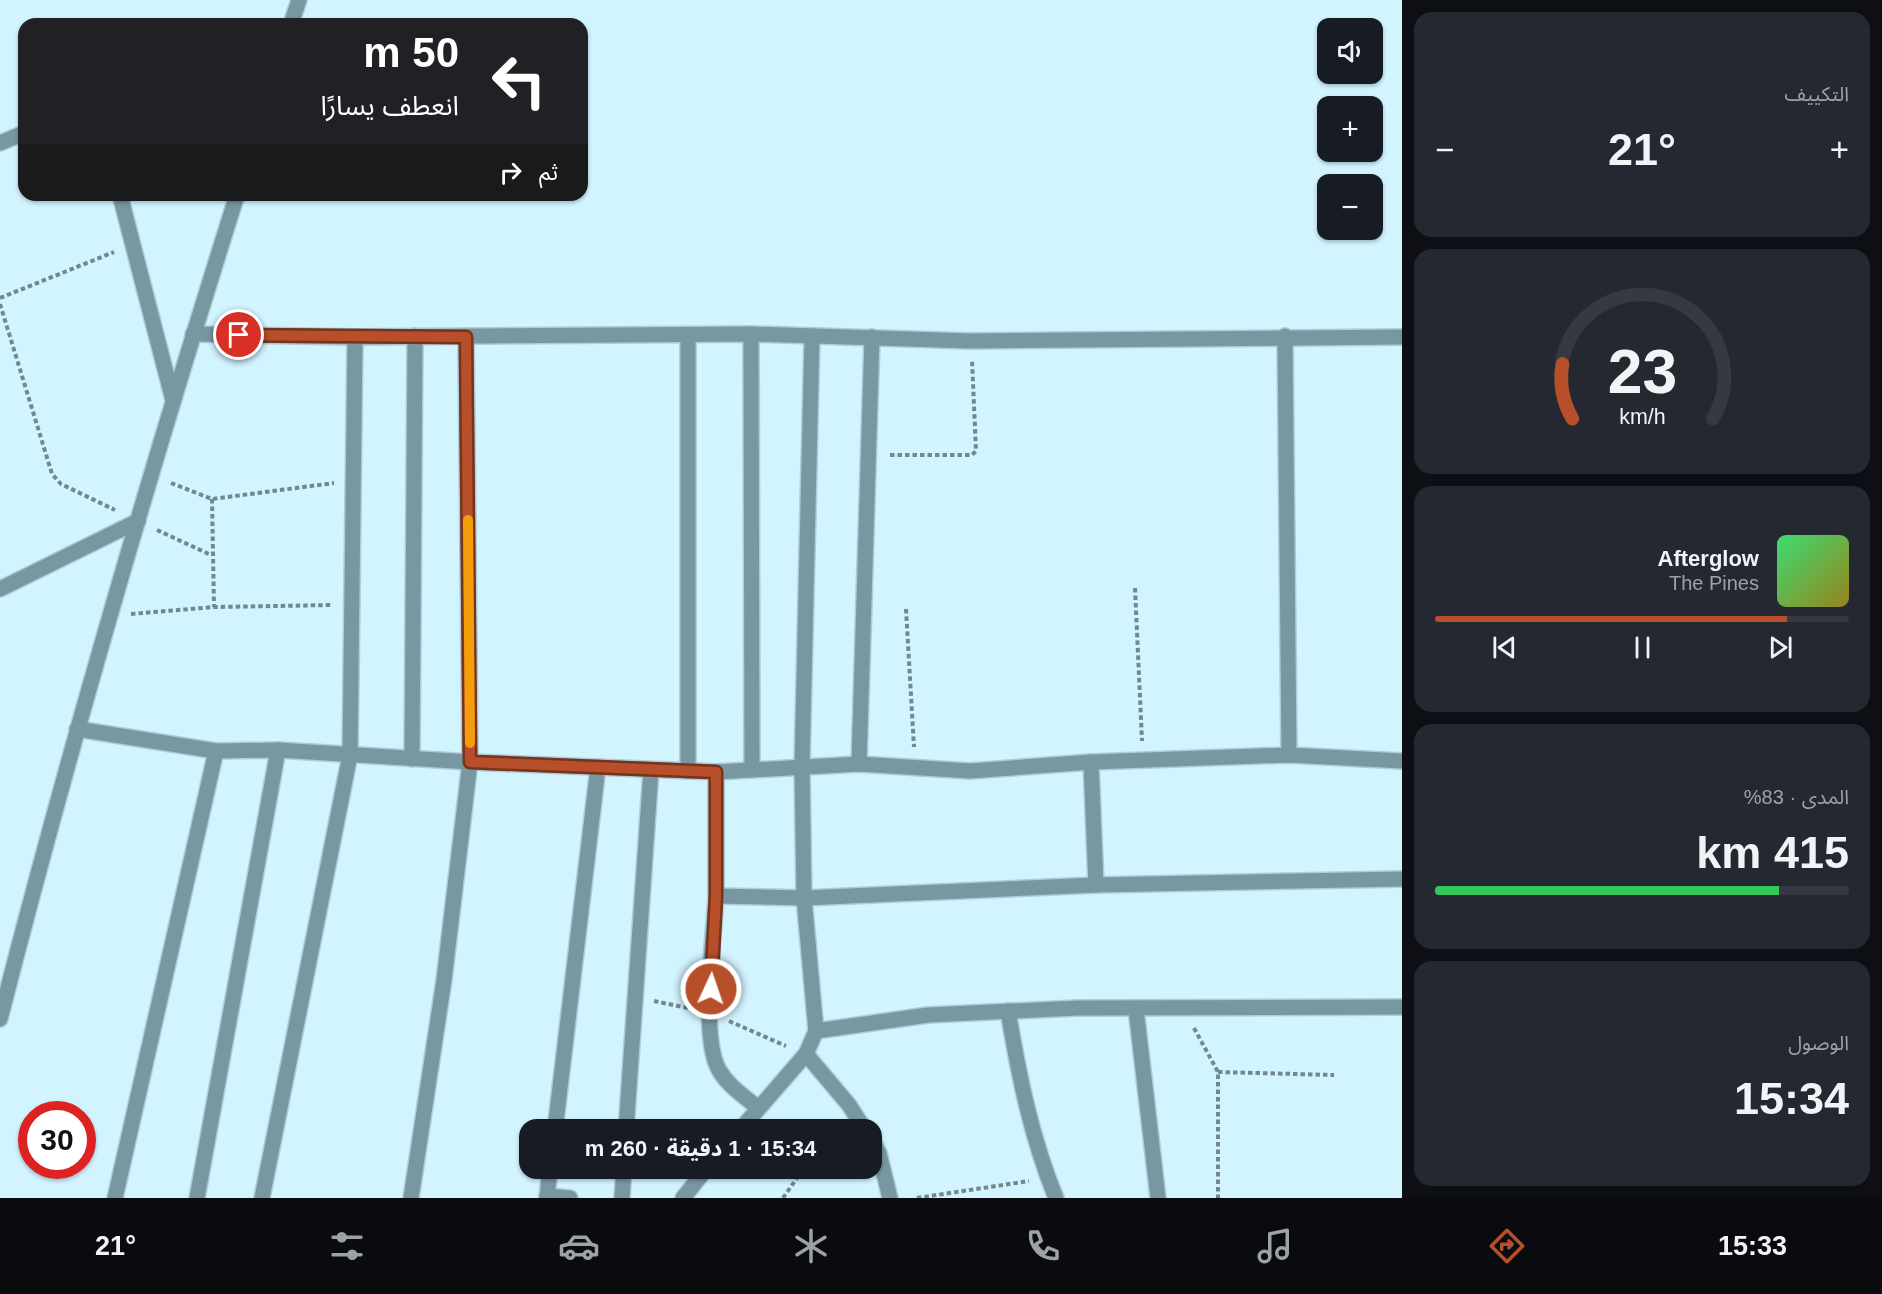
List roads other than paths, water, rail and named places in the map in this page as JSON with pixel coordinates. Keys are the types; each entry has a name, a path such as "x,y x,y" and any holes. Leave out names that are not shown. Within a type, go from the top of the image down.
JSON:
{"street":[{"path":"293,18 299,0"},
{"path":"0,143 18,136"},
{"path":"122,201 172,400"},
{"path":"0,1019 77,729 112,616 172,400 235,201"},
{"path":"193,334 355,337 751,334 970,341 1285,336 1402,337"},
{"path":"751,334 752,770"},
{"path":"688,335 688,771"},
{"path":"412,759 415,336"},
{"path":"749,1119 806,1054 816,1031 804,898 802,766 812,336"},
{"path":"1285,336 1289,755"},
{"path":"262,1198 350,755 355,337"},
{"path":"411,1198 444,980 470,762 466,337"},
{"path":"858,764 872,337"},
{"path":"0,589 138,521"},
{"path":"77,729 216,751 278,750 470,762 716,772 858,764 970,771 1091,762 1289,755 1402,761"},
{"path":"197,1198 278,750"},
{"path":"115,1198 216,751"},
{"path":"1091,762 1096,885"},
{"path":"556,1119 598,767"},
{"path":"627,1119 651,770"},
{"path":"716,772 716,896 710,1013 713,1054 718,1069 728,1083 758,1108"},
{"path":"716,896 804,898 1096,885 1402,879"},
{"path":"816,1031 928,1015 1078,1008 1402,1007"},
{"path":"1136,1009 1158,1198"},
{"path":"1008,1011 1022,1092 1056,1198"},
{"path":"806,1054 858,1119"},
{"path":"882,1162 890,1198"},
{"path":"549,1179 547,1197 570,1198"},
{"path":"622,1198 623,1179"},
{"path":"683,1198 698,1179"}]}
